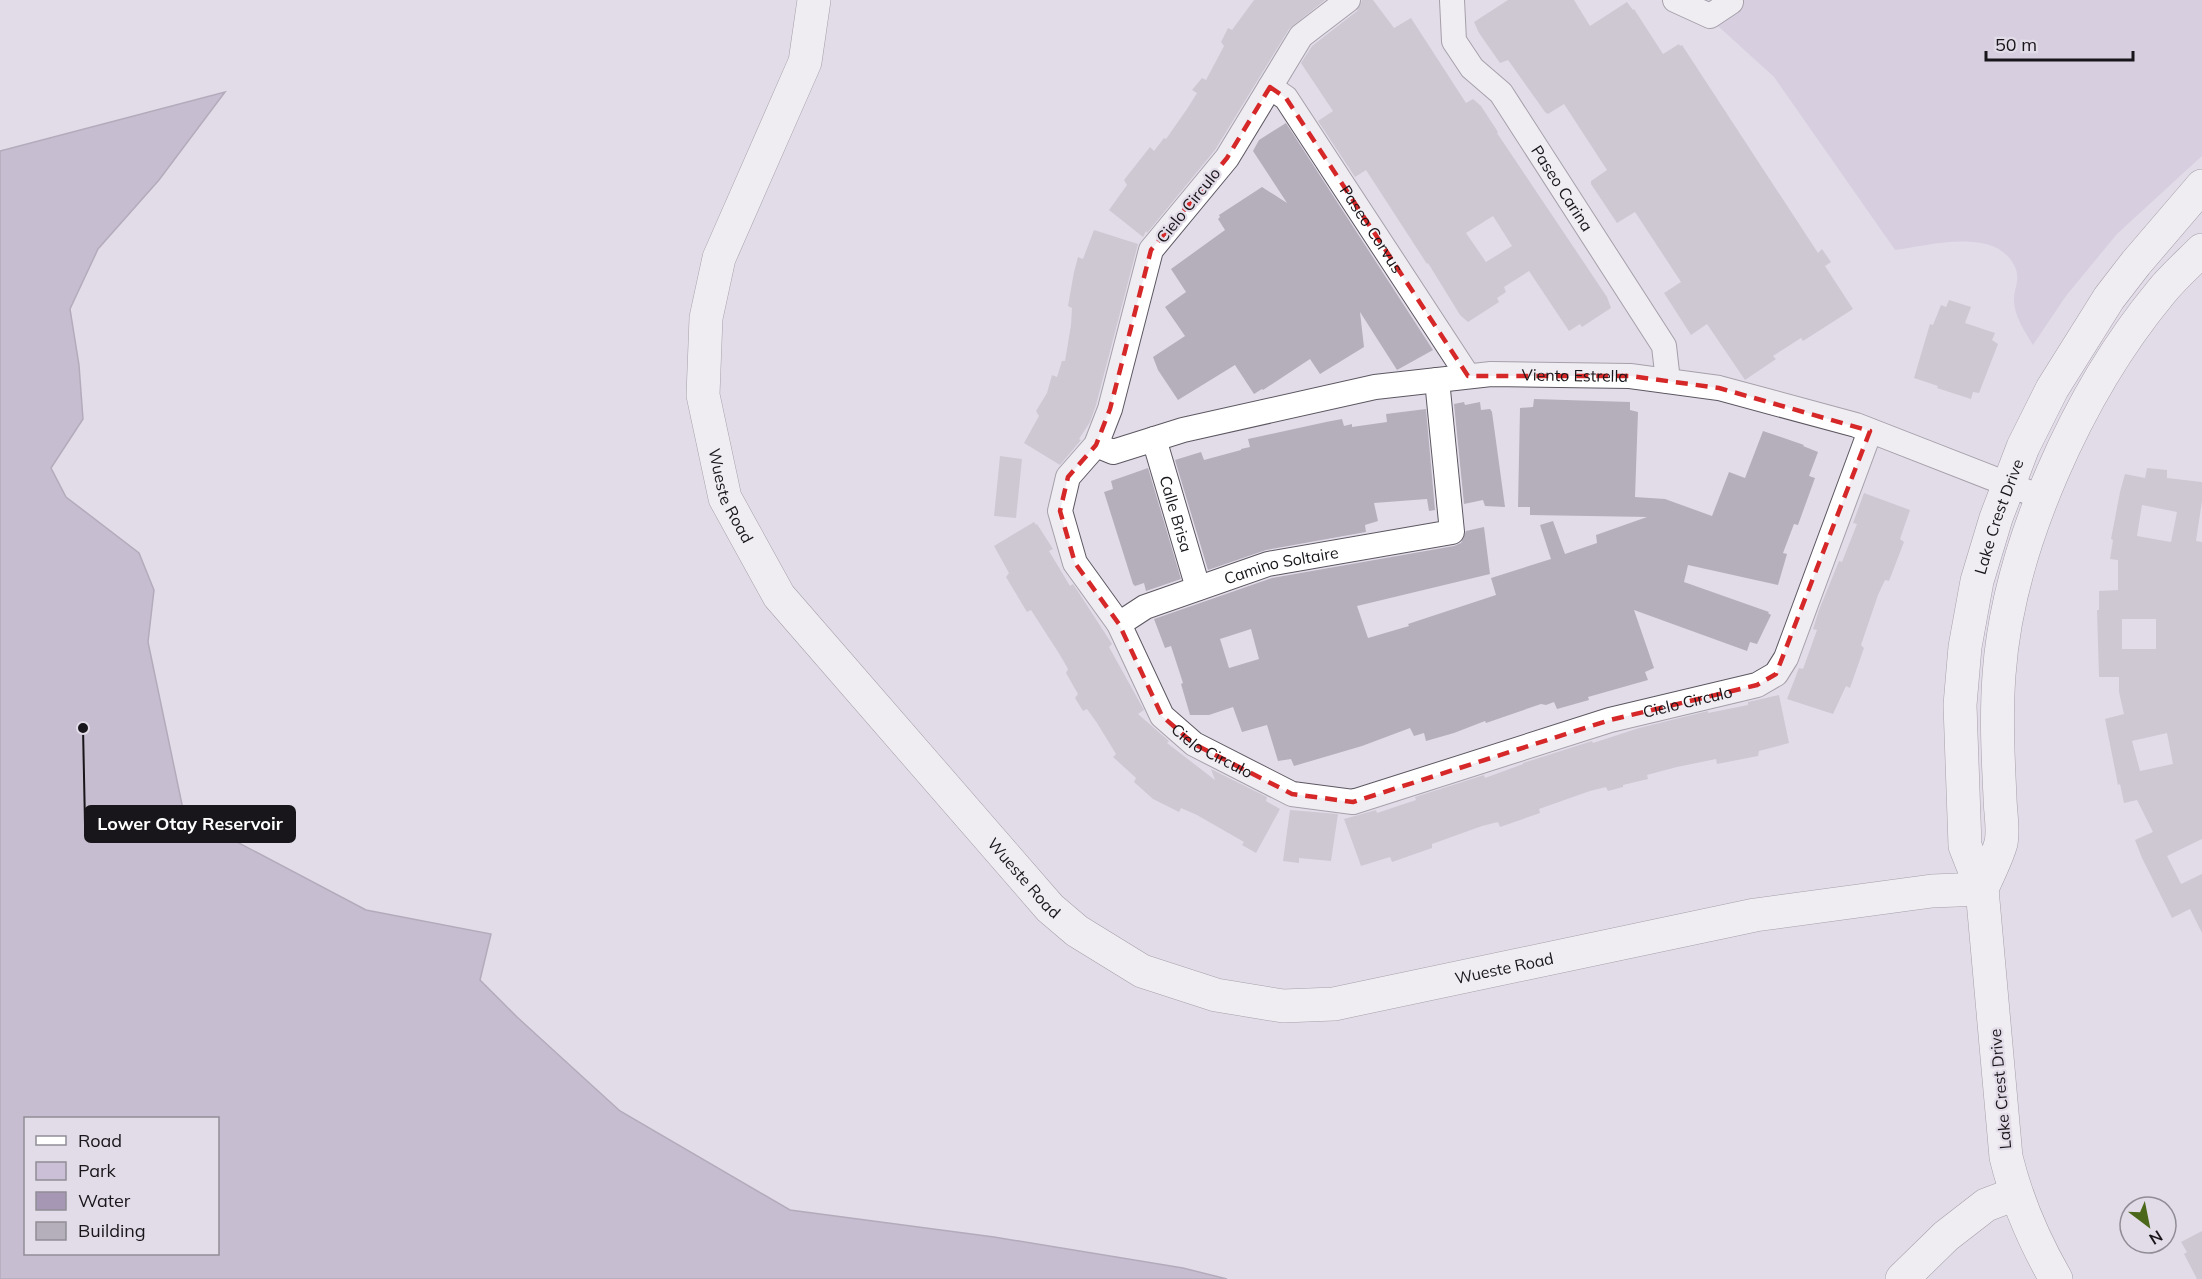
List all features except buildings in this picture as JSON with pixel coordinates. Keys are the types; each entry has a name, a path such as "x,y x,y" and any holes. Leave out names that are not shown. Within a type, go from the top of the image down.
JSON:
{"street":[{"name":"Wueste Road","path":"814,0 805,62 719,258 706,318 703,395 725,498 778,596 1050,908 1077,931 1142,971 1216,995 1283,1006 1313,1005 1334,1004 1755,915 1932,891 1982,889"},
{"name":"Cielo Circulo","path":"1348,0 1301,36 1227,158 1151,250 1110,410 1096,445 1068,477 1060,511 1075,563 1119,624 1162,716 1194,744 1292,794 1353,802 1610,720 1757,685 1776,674 1786,658 1870,431"},
{"name":"Paseo Carina","path":"1452,0 1454,41 1472,68 1501,93 1664,346 1668,381"},
{"path":"1675,0 1710,16 1731,2"},
{"name":"Paseo Corvus","path":"1270,87 1286,98 1468,376"},
{"name":"Lake Crest Drive","path":"2055,1279 2032,1235 2015,1194 2006,1157 1982,889 1965,846 1961,694 1965,647 1977,581 2009,483 2023,447 2052,389 2084,336 2123,280 2199,194"},
{"name":"Lake Crest Drive","path":"1982,889 2001,841 1997,703 2001,650 2012,590 2043,498 2055,464 2082,410 2125,342 2162,291 2202,250"},
{"name":"Viento Estrella","path":"1096,445 1113,452 1183,430 1375,387 1491,374 1630,376 1719,388 1760,398 1870,431 2043,498"},
{"name":"Camino Soltaire","path":"1119,624 1145,607 1268,564 1452,532 1437,380"},
{"name":"Calle Brisa","path":"1154,439 1198,588"},
{"path":"1902,1279 1946,1236 1986,1205 2015,1194"}],"highlighted area":[{"path":"1270,87 1286,98 1468,376 1630,376 1719,388 1870,431 1776,674 1757,685 1610,720 1353,802 1292,794 1194,744 1162,716 1119,624 1075,563 1060,511 1068,477 1096,445 1110,409 1151,250 1227,158"}],"green space":[{"path":"1698,0 2202,0 2202,156 2117,234 2066,296 2033,345 2015,311 2017,273 2010,259 2000,250 1987,244 1972,242 1939,243 1895,250 1774,77 1719,27 1690,16"}],"water":[{"path":"225,92 159,180 98,249 70,309 79,365 83,419 51,468 66,497 139,553 154,590 148,642 184,814 366,910 491,934 480,980 517,1017 620,1111 790,1210 994,1237 1183,1268 1227,1279 0,1279 0,151"}],"place":[{"name":"Lower Otay Reservoir","path":"83,728"}]}
